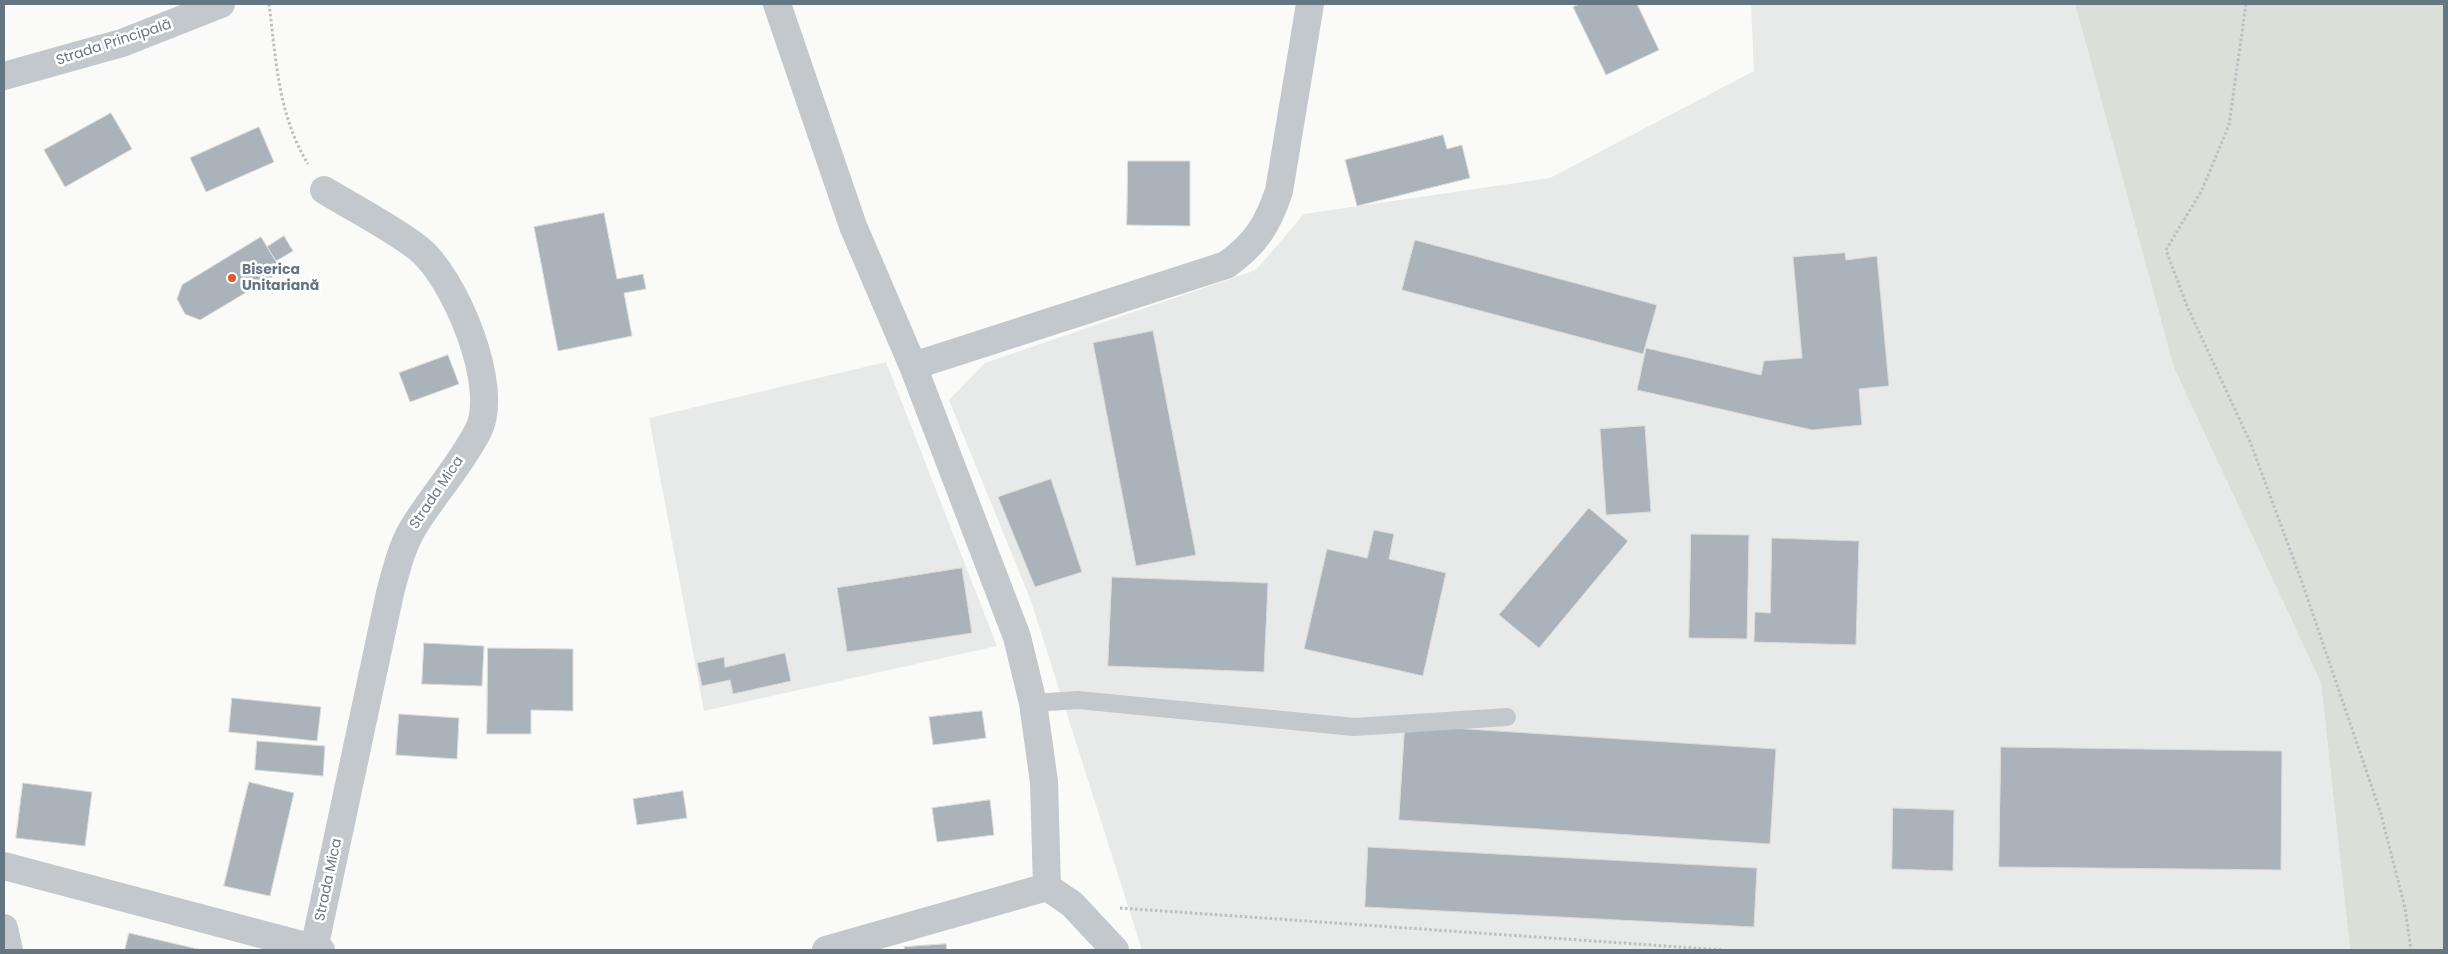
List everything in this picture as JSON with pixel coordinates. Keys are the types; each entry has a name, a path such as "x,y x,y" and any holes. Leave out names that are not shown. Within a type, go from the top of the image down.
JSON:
{"street":[{"name":"Strada Principală","path":"4,76 122,43 221,4"},
{"path":"777,4 853,226 913,366 1017,637 1033,703 1044,782 1047,887"},
{"path":"913,366 1226,265 1242,254 1259,235 1270,217 1279,191 1310,4"},
{"name":"Strada Mica","path":"318,949 388,602 400,557 412,529 454,471 479,428 483,395 476,348 448,284 432,261 418,248 324,190"},
{"path":"4,866 318,949"},
{"path":"1047,887 1072,904 1114,950"},
{"path":"826,950 1047,887"},
{"path":"4,928 10,950"}],"lane":[{"path":"1033,703 1078,700 1354,727 1507,717"}],"path":[{"path":"269,4 284,112 297,146 324,190"},
{"path":"2246,4 2229,125 2202,190 2166,250 2187,306 2251,444 2303,585 2381,814 2405,908 2411,950"},
{"path":"1072,904 1723,950"}],"shaded area":[{"path":"1751,4 2075,4 2174,368 2321,683 2350,950 1142,950 1031,601 949,400 985,363 1256,270 1304,214 1550,178 1754,71"},
{"path":"2075,4 2444,4 2444,950 2350,950 2321,683 2174,368"},
{"path":"886,362 997,646 704,711 649,418"}],"building":[{"path":"1580,4 1637,4 1659,50 1606,75 1573,7"},
{"path":"111,113 132,149 65,187 44,150"},
{"path":"259,127 274,162 206,192 190,158"},
{"path":"1443,135 1447,149 1462,145 1470,178 1357,206 1345,160"},
{"path":"1128,161 1190,161 1190,226 1127,225"},
{"path":"604,213 617,279 643,274 646,289 624,293 632,336 558,351 534,227"},
{"path":"284,236 293,251 276,261 267,247"},
{"name":"Biserica Unitariană","path":"261,237 282,271 200,320 185,314 177,299 182,285"},
{"path":"1415,240 1657,305 1643,354 1402,290"},
{"path":"1845,253 1846,260 1877,256 1889,386 1859,389 1862,425 1812,430 1637,390 1646,348 1761,375 1764,361 1802,358 1793,257"},
{"path":"1153,331 1196,555 1136,566 1093,343"},
{"path":"448,355 459,384 410,402 399,373"},
{"path":"1645,426 1651,512 1606,515 1600,429"},
{"path":"1051,479 1082,572 1035,587 998,497"},
{"path":"1589,508 1628,541 1539,648 1499,615"},
{"path":"1374,530 1394,534 1389,559 1446,573 1423,676 1304,649 1327,549 1367,558"},
{"path":"1691,534 1749,535 1747,639 1689,638"},
{"path":"1772,538 1859,541 1856,645 1754,642 1755,612 1770,613"},
{"path":"962,568 972,633 847,652 837,588"},
{"path":"1112,577 1268,583 1264,672 1108,666"},
{"path":"424,643 484,646 482,686 422,684"},
{"path":"488,648 573,649 573,711 531,710 531,734 487,734"},
{"path":"785,653 791,681 733,694 730,680 702,686 697,663 724,657 725,667"},
{"path":"232,698 321,707 317,741 229,732"},
{"path":"982,711 986,738 933,745 929,717"},
{"path":"399,714 459,718 457,759 396,755"},
{"path":"1405,725 1776,749 1770,844 1399,820"},
{"path":"257,741 325,746 323,776 255,770"},
{"path":"2001,747 2282,751 2281,870 1999,867"},
{"path":"249,782 294,793 270,896 224,886"},
{"path":"23,783 92,792 85,846 16,838"},
{"path":"683,791 687,818 637,825 633,799"},
{"path":"990,800 994,835 937,842 932,808"},
{"path":"1893,808 1954,810 1953,871 1892,869"},
{"path":"1368,847 1757,868 1754,927 1365,907"},
{"path":"129,933 202,950 125,950"},
{"path":"946,944 947,950 905,950 904,947"}],"place":[{"name":"Biserica Unitariană","path":"232,278"}]}
